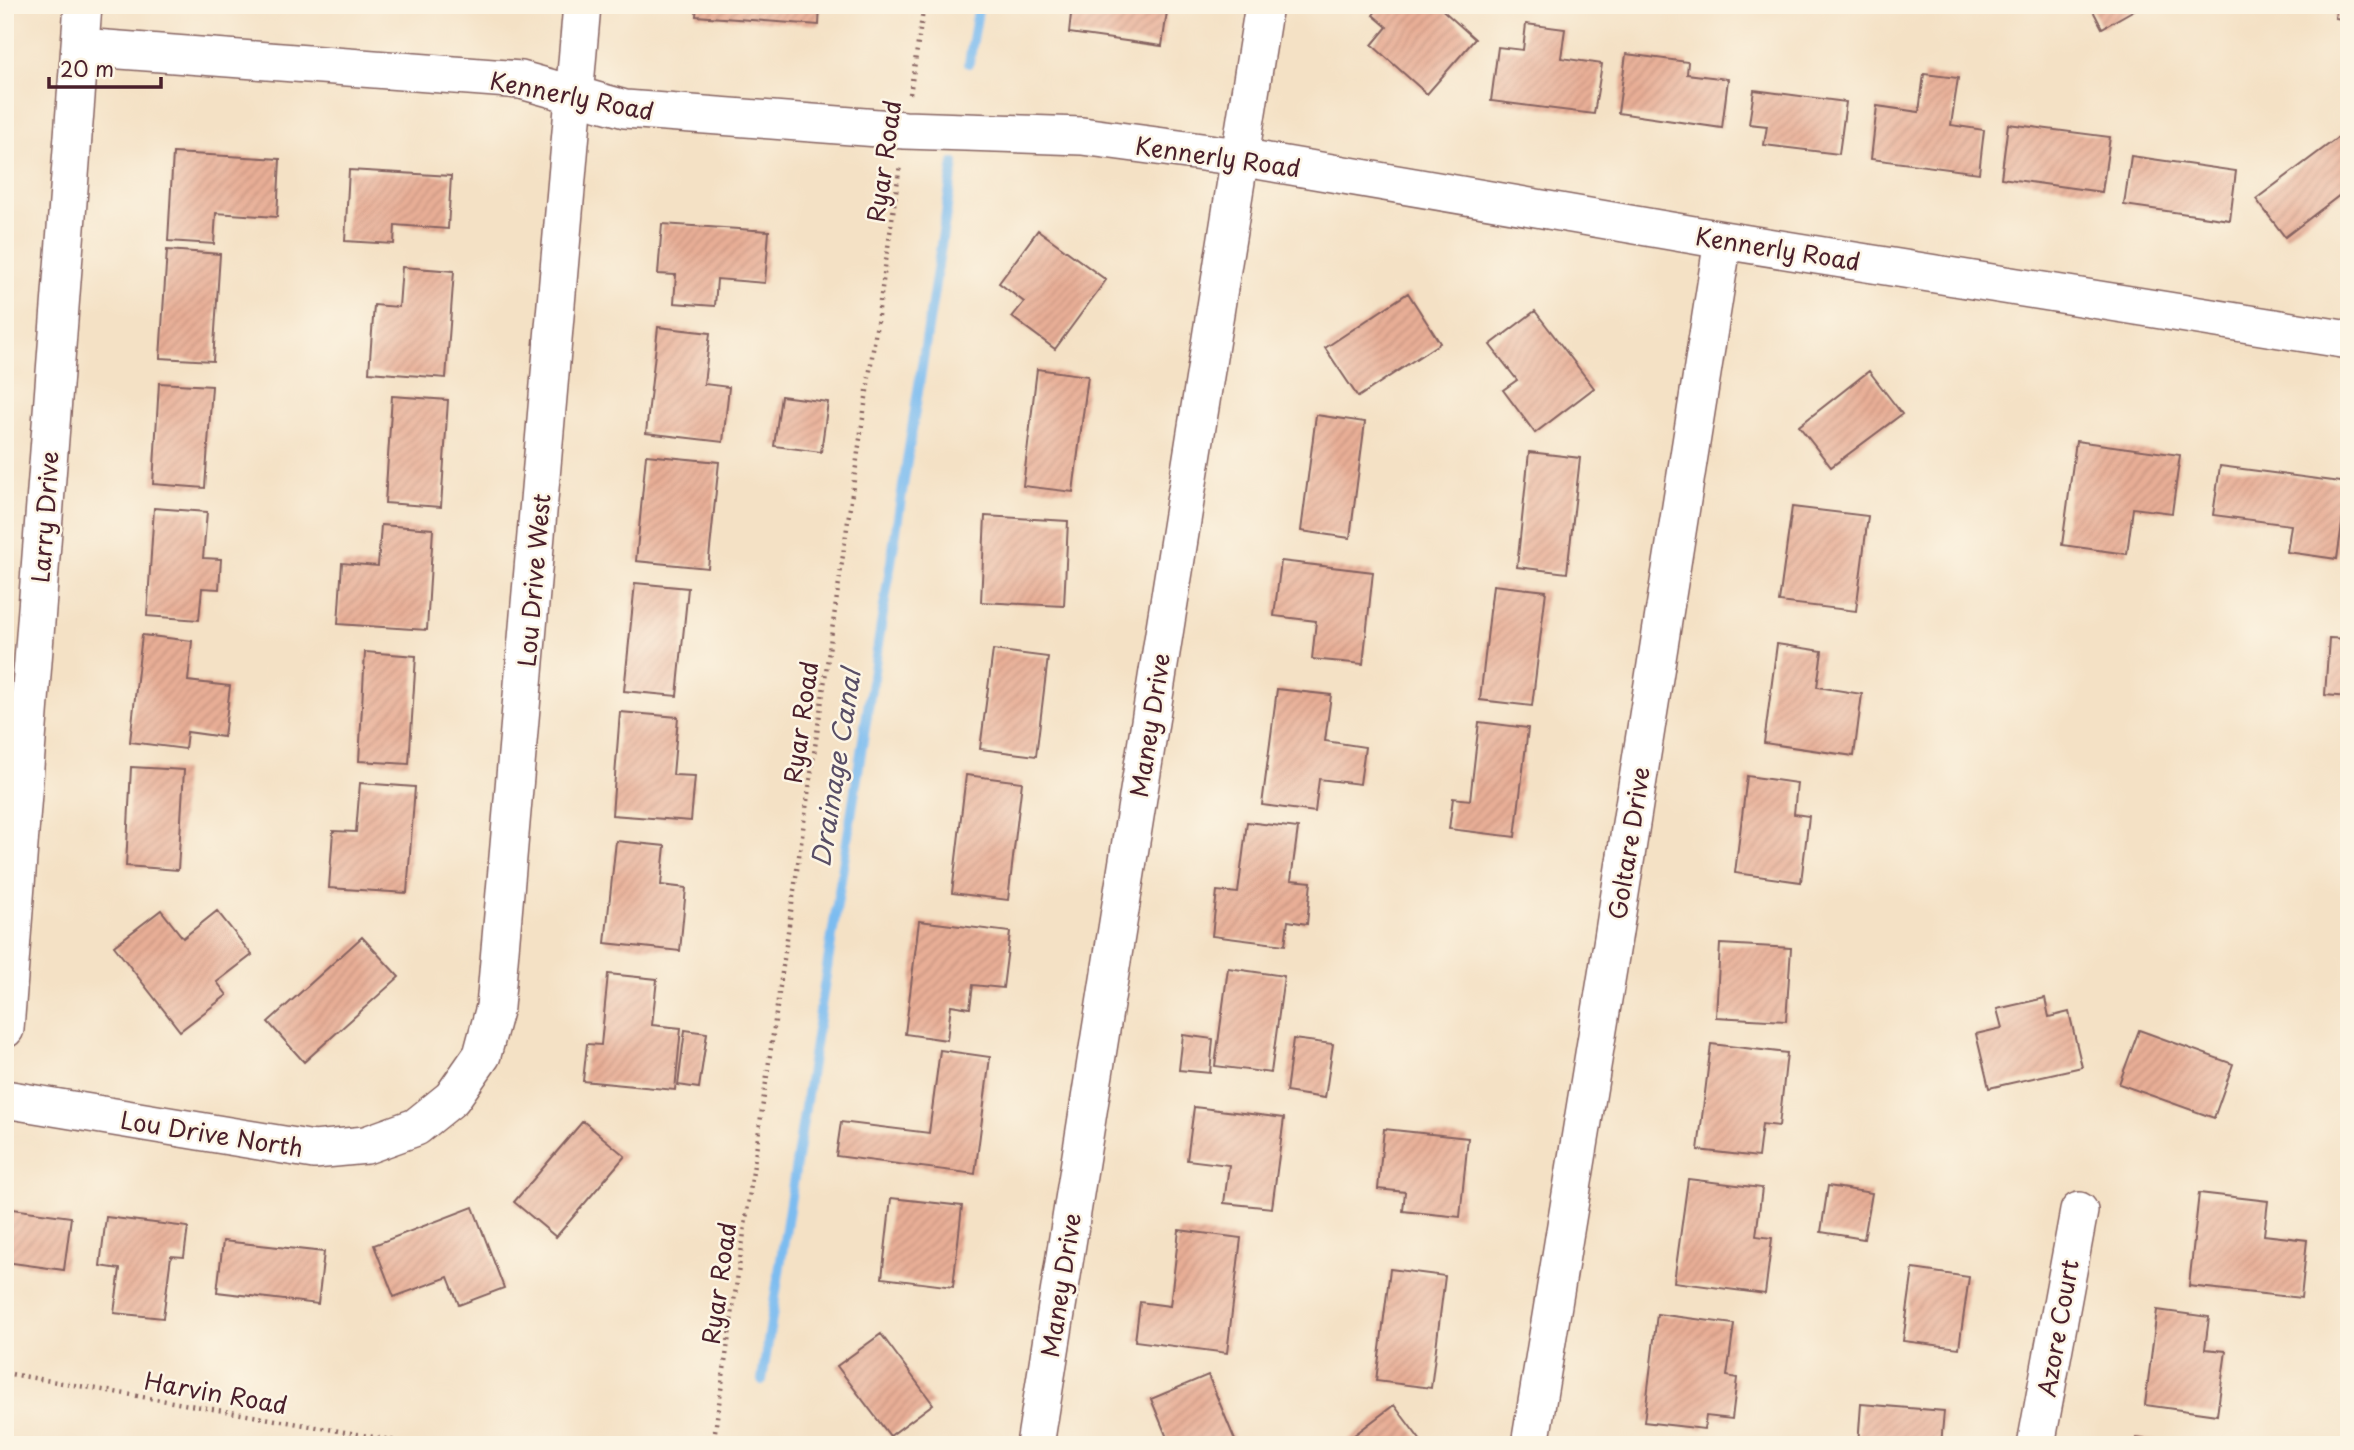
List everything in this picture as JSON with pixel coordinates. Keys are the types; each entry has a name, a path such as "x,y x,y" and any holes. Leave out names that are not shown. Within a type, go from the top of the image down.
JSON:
{"street":[{"name":"Larry Drive","path":"5,1029 83,5"},
{"name":"Lou Drive West","path":"416,1126 452,1098 482,1055 495,1007 582,5"},
{"name":"Maney Drive","path":"1035,1445 1264,5"},
{"name":"Kennerly Road","path":"80,47 521,80 625,109 905,130 1082,136 1239,157 1723,240 2349,340"},
{"name":"Goltare Drive","path":"1530,1445 1723,240"},
{"name":"Lou Drive North","path":"5,1098 314,1150 366,1145 416,1126"},
{"name":"Azore Court","path":"2036,1445 2079,1211"}],"path":[{"name":"Ryar Road","path":"713,1445 924,5"},
{"name":"Harvin Road","path":"5,1373 420,1445"}],"building":[{"path":"697,5 820,5 819,25 696,16"},
{"path":"1072,5 1168,5 1162,46 1069,33"},
{"path":"1381,5 1437,5 1475,39 1427,94 1372,45 1387,27 1373,15"},
{"path":"2090,5 2131,5 2134,10 2102,28"},
{"path":"2337,5 2349,5 2349,20 2335,18"},
{"path":"1526,24 1565,29 1561,58 1602,64 1594,114 1491,101 1498,47 1523,50"},
{"path":"1626,54 1688,62 1687,74 1728,79 1722,128 1618,113"},
{"path":"1924,74 1958,78 1951,125 1984,130 1979,173 1871,159 1877,106 1919,112"},
{"path":"1754,90 1846,102 1839,154 1764,145 1767,126 1749,124"},
{"path":"2008,124 2110,137 2102,192 2001,178"},
{"path":"2348,130 2349,188 2285,237 2256,199"},
{"path":"173,153 280,159 277,217 216,213 214,244 168,241"},
{"path":"2131,156 2236,171 2230,220 2124,205"},
{"path":"349,170 451,176 448,229 395,225 394,244 345,241"},
{"path":"662,224 769,231 765,283 717,279 715,306 674,303 676,275 658,274"},
{"path":"1038,230 1106,280 1055,349 1012,317 1024,302 999,283"},
{"path":"167,250 220,254 213,361 160,358"},
{"path":"402,267 454,271 446,378 369,372 374,305 399,307"},
{"path":"1408,293 1440,343 1358,397 1325,348"},
{"path":"1535,311 1594,388 1535,433 1503,390 1517,380 1490,345"},
{"path":"658,327 710,333 704,384 729,387 723,442 646,433"},
{"path":"1037,369 1088,376 1073,492 1023,486"},
{"path":"1869,371 1902,414 1831,467 1799,426"},
{"path":"159,383 212,386 205,488 153,484"},
{"path":"392,396 448,400 441,507 385,503"},
{"path":"781,396 828,402 821,452 774,446"},
{"path":"1316,415 1365,422 1350,538 1301,531"},
{"path":"2076,441 2180,455 2172,513 2133,508 2127,554 2062,545"},
{"path":"1529,452 1580,458 1567,573 1517,567"},
{"path":"646,455 719,462 708,568 636,561"},
{"path":"2220,466 2348,483 2337,559 2287,552 2291,525 2213,515"},
{"path":"1792,507 1868,516 1856,611 1779,602"},
{"path":"154,508 207,512 203,558 221,559 219,589 202,588 199,620 147,616"},
{"path":"985,516 1068,521 1064,606 981,602"},
{"path":"381,525 433,529 427,630 338,624 342,563 378,566"},
{"path":"1281,561 1373,572 1363,664 1312,659 1316,621 1274,616"},
{"path":"635,583 688,588 677,696 624,691"},
{"path":"1493,585 1546,591 1532,706 1480,700"},
{"path":"142,635 192,641 188,681 230,686 224,737 187,732 185,749 130,742"},
{"path":"2329,638 2349,639 2349,697 2325,695"},
{"path":"1777,644 1822,651 1817,687 1862,694 1854,756 1764,743"},
{"path":"993,650 1048,657 1036,756 980,749"},
{"path":"365,652 416,656 409,764 359,761"},
{"path":"1277,689 1331,695 1325,741 1365,747 1360,784 1319,779 1315,812 1262,805"},
{"path":"620,712 678,717 673,775 695,776 691,821 612,815"},
{"path":"1479,722 1528,728 1515,837 1449,829 1453,798 1470,800"},
{"path":"131,767 184,770 178,870 126,866"},
{"path":"966,775 1022,782 1008,900 952,893"},
{"path":"1747,776 1797,783 1794,814 1809,816 1801,882 1735,873"},
{"path":"360,783 415,787 407,893 329,888 333,831 356,832"},
{"path":"1247,822 1298,828 1291,880 1311,882 1307,924 1288,921 1285,945 1212,936 1217,891 1238,893"},
{"path":"616,841 665,846 661,885 686,888 680,951 605,943"},
{"path":"161,910 183,938 217,911 252,955 217,982 227,995 180,1031 114,946"},
{"path":"919,921 1010,932 1003,988 973,985 970,1008 951,1005 947,1040 905,1034"},
{"path":"362,937 399,977 304,1062 268,1022"},
{"path":"1720,944 1791,948 1786,1021 1716,1017"},
{"path":"1228,968 1284,976 1271,1073 1215,1066"},
{"path":"608,974 657,979 652,1025 681,1028 675,1090 583,1081 587,1044 601,1045"},
{"path":"2045,998 2049,1017 2069,1012 2082,1067 1989,1088 1976,1034 2002,1028 1997,1009"},
{"path":"685,1030 707,1033 699,1088 678,1085"},
{"path":"2139,1030 2233,1064 2214,1118 2119,1084"},
{"path":"1183,1035 1213,1039 1210,1073 1179,1070"},
{"path":"1293,1039 1333,1044 1325,1098 1286,1092"},
{"path":"1711,1044 1787,1053 1779,1126 1762,1124 1758,1157 1698,1150"},
{"path":"940,1050 990,1057 975,1174 836,1156 841,1122 929,1133"},
{"path":"1194,1107 1284,1118 1272,1208 1224,1203 1229,1165 1187,1160"},
{"path":"583,1121 625,1156 556,1237 514,1202"},
{"path":"1384,1129 1468,1138 1460,1217 1403,1211 1405,1192 1378,1189"},
{"path":"1688,1179 1762,1188 1756,1236 1772,1238 1765,1294 1674,1282"},
{"path":"1828,1186 1872,1193 1864,1239 1821,1232"},
{"path":"2199,1193 2268,1201 2264,1235 2307,1240 2301,1298 2189,1286"},
{"path":"891,1198 962,1206 953,1287 882,1278"},
{"path":"473,1207 504,1288 459,1305 448,1277 394,1297 374,1245"},
{"path":"5,1208 71,1217 64,1270 5,1262"},
{"path":"106,1217 188,1227 184,1257 171,1256 163,1318 114,1313 120,1269 100,1266"},
{"path":"1179,1230 1241,1238 1227,1353 1135,1341 1140,1302 1170,1306"},
{"path":"223,1241 324,1252 318,1304 217,1292"},
{"path":"1390,1269 1445,1276 1431,1388 1376,1381"},
{"path":"1913,1269 1969,1277 1959,1348 1903,1341"},
{"path":"2157,1310 2209,1317 2205,1349 2226,1351 2217,1415 2145,1405"},
{"path":"1657,1314 1734,1324 1727,1376 1737,1378 1732,1419 1706,1416 1704,1429 1644,1422"},
{"path":"881,1334 933,1404 890,1436 837,1366"},
{"path":"1208,1375 1237,1445 1170,1445 1151,1399"},
{"path":"1861,1404 1944,1411 1941,1445 1858,1445"},
{"path":"1394,1405 1424,1445 1341,1445"},
{"path":"2136,1438 2168,1443 2168,1445 2134,1445"}],"waterway":[{"name":"Drainage Canal","path":"969,63 979,5"},
{"name":"Drainage Canal","path":"762,1380 954,163"}]}
